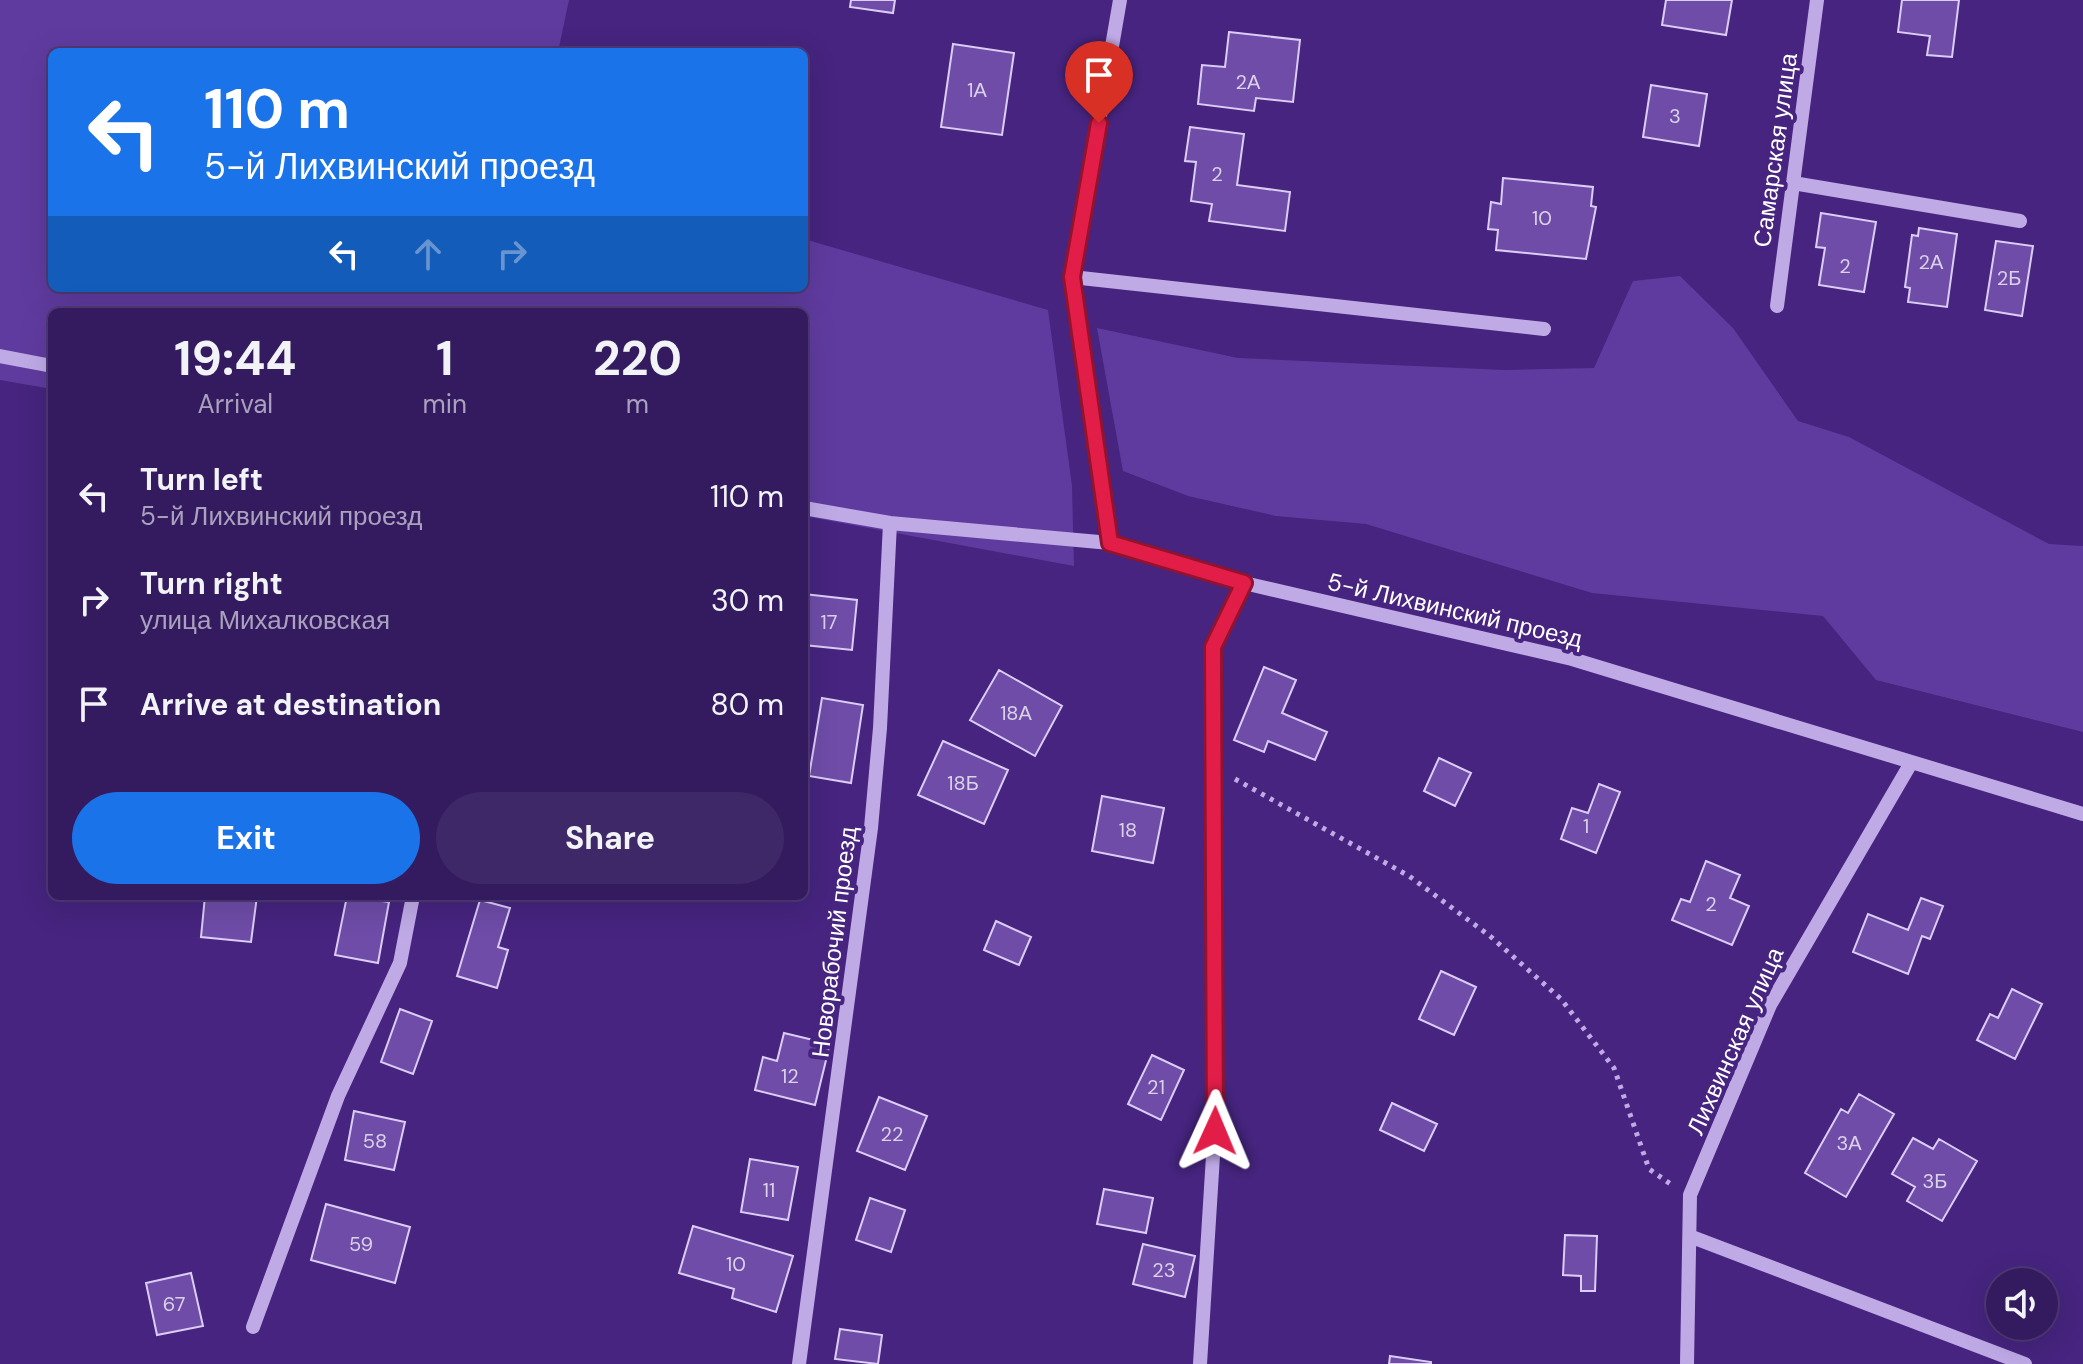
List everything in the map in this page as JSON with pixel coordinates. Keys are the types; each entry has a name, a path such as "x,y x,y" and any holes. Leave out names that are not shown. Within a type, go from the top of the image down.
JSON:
{"street":[{"path":"1110,543 1072,277 1120,0"},
{"name":"Самарская улица","path":"1777,306 1817,0"},
{"path":"1793,183 2020,221"},
{"path":"1072,277 1544,329"},
{"path":"0,356 48,365"},
{"name":"5-й Лихвинский проезд","path":"808,509 890,523 1110,543 1244,583 1572,659 2083,814"},
{"name":"Новорабочий проезд","path":"799,1364 871,828 880,728 890,523"},
{"path":"1200,1364 1216,1108 1212,932 1213,647 1244,583"},
{"name":"Лихвинская улица","path":"1687,1364 1692,1238 1690,1195 1789,968 1911,763"},
{"path":"253,1327 338,1096 400,963 412,900"},
{"path":"1692,1238 2025,1364"}],"path":[{"path":"1214,768 1409,876 1479,927 1555,993 1614,1068 1651,1173 1690,1195"}],"shaded area":[{"path":"0,0 569,0 559,48 48,48 48,292 808,292 808,240 1048,310 1072,486 1074,566 808,517 808,308 48,308 48,388 0,380"},
{"path":"1680,276 1733,328 1798,421 1849,437 2049,544 2083,546 2083,732 1876,680 1823,616 1592,593 1366,524 1276,516 1188,496 1123,471 1097,328 1238,358 1505,370 1594,368 1633,281"}],"building":[{"path":"851,0 895,0 893,13 850,7"},
{"path":"1666,0 1732,0 1726,35 1662,25"},
{"path":"1902,0 1959,0 1952,57 1927,55 1930,36 1898,32"},
{"path":"1229,32 1300,40 1293,102 1256,98 1254,111 1198,104 1202,65 1225,67"},
{"path":"953,44 1014,53 1002,135 941,127"},
{"path":"1651,85 1707,94 1699,146 1643,137"},
{"path":"1190,127 1244,134 1237,185 1290,192 1285,231 1209,221 1212,204 1191,201 1196,162 1185,161"},
{"path":"1503,178 1593,187 1591,206 1596,207 1586,259 1496,250 1498,230 1488,229 1491,202 1501,204"},
{"path":"1821,213 1876,222 1864,292 1819,285 1825,248 1816,247"},
{"path":"1919,228 1957,234 1947,307 1908,302 1910,288 1905,287 1912,235 1918,236"},
{"path":"1996,241 2033,246 2022,316 1985,310"},
{"path":"808,594 857,600 852,650 808,645"},
{"path":"1264,667 1296,680 1282,713 1327,732 1315,760 1268,741 1264,752 1234,740"},
{"path":"999,670 1062,706 1035,756 970,720"},
{"path":"822,698 863,705 851,783 809,776"},
{"path":"943,741 1008,770 984,824 918,795"},
{"path":"1439,758 1471,773 1455,806 1424,791"},
{"path":"1599,784 1620,792 1596,853 1561,839 1572,808 1588,813"},
{"path":"1102,796 1164,808 1153,863 1092,851"},
{"path":"1706,861 1740,875 1730,898 1749,906 1732,945 1672,920 1681,899 1690,902"},
{"path":"1921,898 1943,906 1930,939 1922,936 1908,974 1853,952 1868,914 1908,930"},
{"path":"205,900 256,900 251,942 201,937"},
{"path":"346,900 389,902 378,963 335,955"},
{"path":"480,900 510,908 498,947 508,950 497,988 457,976"},
{"path":"996,921 1031,937 1019,965 984,950"},
{"path":"1441,971 1476,987 1454,1035 1419,1019"},
{"path":"2012,989 2042,1004 2015,1059 1977,1040 1990,1014 1998,1018"},
{"path":"400,1009 432,1021 413,1074 381,1062"},
{"path":"784,1033 830,1044 815,1105 755,1090 763,1057 777,1061"},
{"path":"1152,1055 1184,1070 1161,1120 1128,1104"},
{"path":"1859,1094 1894,1114 1846,1197 1805,1173 1841,1109 1848,1113"},
{"path":"879,1097 927,1116 905,1170 857,1151"},
{"path":"1392,1103 1437,1124 1424,1151 1380,1130"},
{"path":"354,1111 405,1122 394,1170 345,1160"},
{"path":"1913,1138 1933,1149 1939,1139 1977,1161 1942,1221 1907,1201 1915,1187 1892,1174"},
{"path":"750,1159 798,1167 788,1220 741,1212"},
{"path":"1104,1189 1153,1198 1146,1233 1097,1224"},
{"path":"870,1198 905,1210 891,1252 856,1240"},
{"path":"326,1204 410,1227 395,1283 311,1260"},
{"path":"693,1226 793,1256 776,1312 732,1298 734,1289 679,1273"},
{"path":"1565,1235 1597,1236 1595,1291 1581,1291 1581,1276 1563,1275"},
{"path":"1143,1244 1195,1256 1185,1297 1133,1284"},
{"path":"191,1273 203,1326 157,1335 146,1283"},
{"path":"840,1329 882,1335 878,1364 835,1359"},
{"path":"1390,1356 1431,1362 1431,1364 1389,1364"}],"route":[{"path":"1099,123 1072,277 1110,543 1244,583 1213,647 1215,1131"}]}
